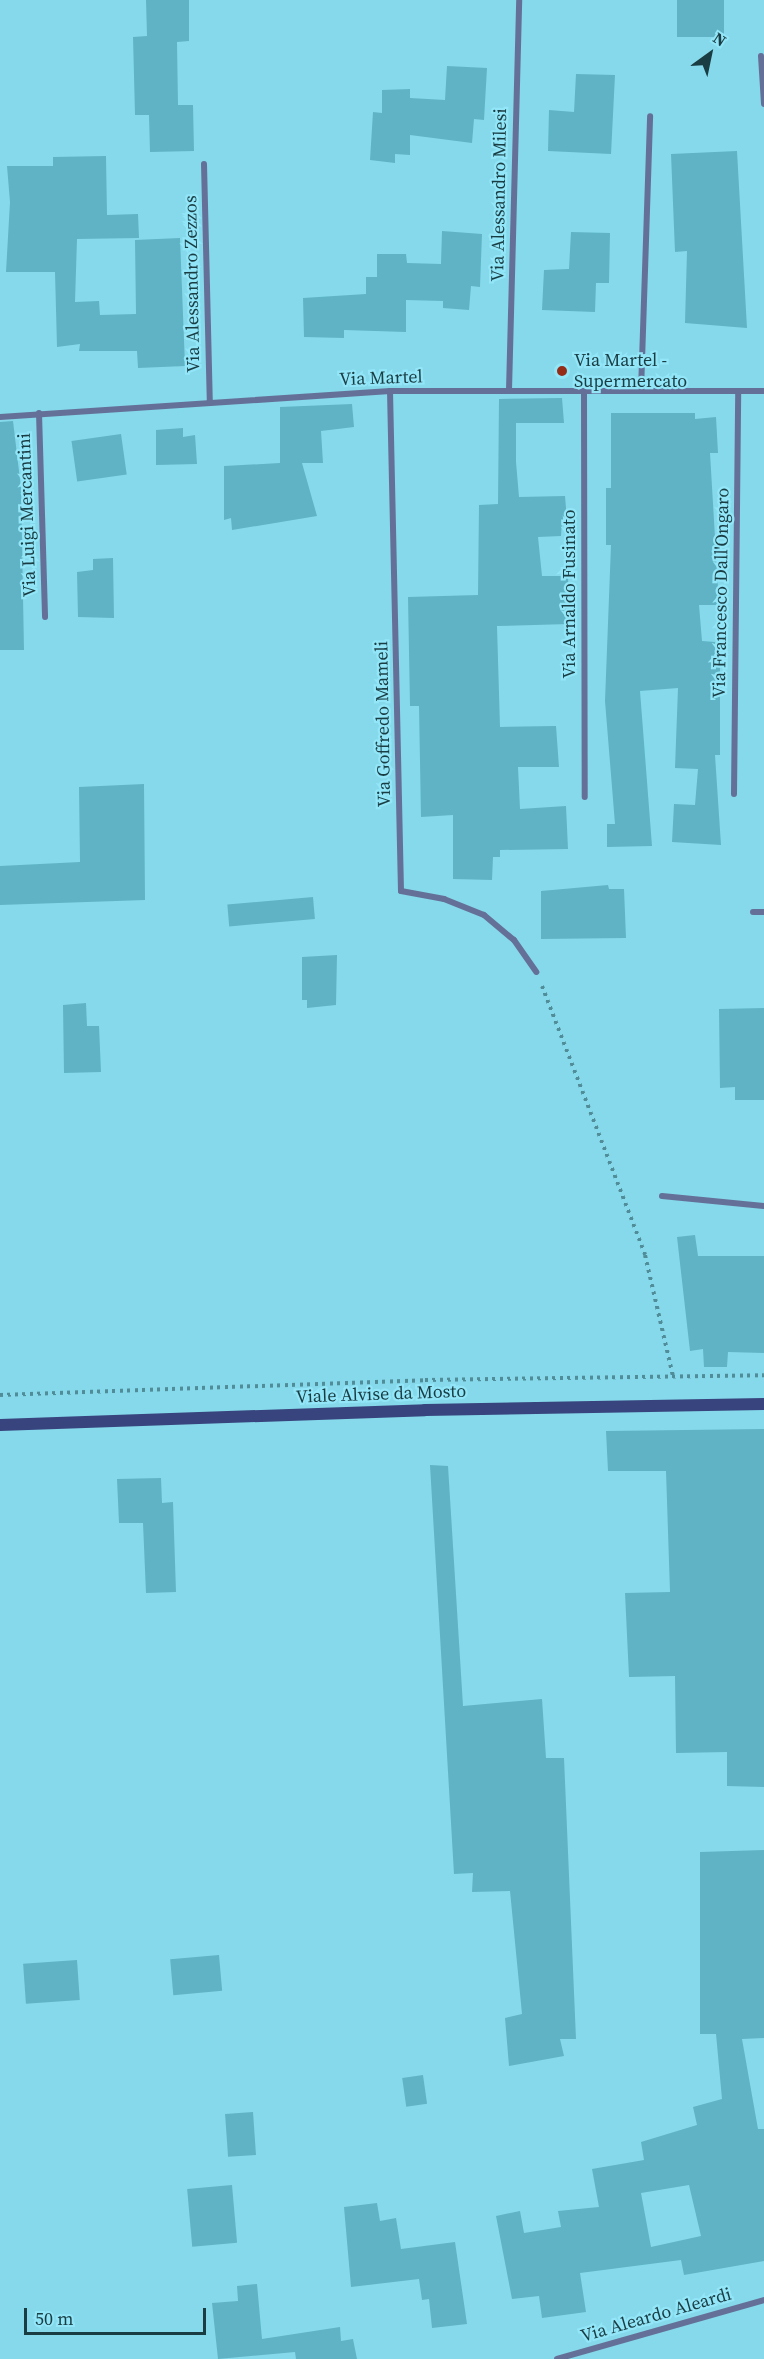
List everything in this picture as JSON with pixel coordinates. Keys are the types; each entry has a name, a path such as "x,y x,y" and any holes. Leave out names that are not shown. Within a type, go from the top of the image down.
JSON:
{"main road":[{"name":"Viale Alvise da Mosto","path":"0,1425 425,1410 764,1404"}],"street":[{"name":"Via Alessandro Milesi","path":"509,390 519,0"},
{"path":"761,56 764,104"},
{"path":"641,391 650,116"},
{"name":"Via Alessandro Zezzos","path":"204,165 210,403"},
{"name":"Via Martel","path":"0,417 390,391 764,391"},
{"name":"Via Goffredo Mameli","path":"390,391 401,891 444,899 484,915 514,940 536,972"},
{"name":"Via Arnaldo Fusinato","path":"584,391 585,797"},
{"name":"Via Francesco Dall'Ongaro","path":"734,794 738,391"},
{"name":"Via Luigi Mercantini","path":"39,413 45,617"},
{"path":"753,912 764,912"},
{"path":"662,1196 764,1206"},
{"name":"Via Aleardo Aleardi","path":"560,2359 764,2300"}],"path":[{"path":"536,972 645,1255 673,1376"},
{"path":"0,1395 425,1380 764,1375"}],"building":[{"path":"146,0 189,0 189,41 177,42 178,105 193,105 194,151 150,152 149,115 135,115 133,37 147,36"},
{"path":"677,0 724,0 724,37 677,37"},
{"path":"447,66 487,68 484,120 474,119 472,143 410,135 410,155 395,154 395,163 370,160 373,112 382,113 382,90 410,89 410,98 445,100"},
{"path":"576,74 615,75 611,154 548,151 549,110 574,112"},
{"path":"737,151 747,328 685,323 687,251 675,252 671,154"},
{"path":"106,156 107,215 138,214 139,238 77,239 75,302 99,301 100,315 136,314 135,240 180,238 185,366 138,368 137,351 79,351 80,344 57,347 55,272 6,272 10,202 7,166 53,166 53,157"},
{"path":"442,231 482,234 480,287 471,286 469,310 443,308 443,301 406,300 406,332 344,330 344,338 304,337 303,298 366,294 366,277 377,277 377,254 406,254 407,263 441,264"},
{"path":"571,232 610,233 609,283 596,283 595,312 542,310 544,270 569,269"},
{"path":"562,398 564,423 516,423 516,462 519,497 565,496 567,520 562,520 561,536 538,537 542,576 568,576 569,624 497,626 500,727 556,726 559,767 518,767 520,809 566,806 568,849 500,850 500,857 493,857 492,880 453,879 453,815 421,817 419,706 410,706 408,597 478,595 479,505 498,504 499,399"},
{"path":"352,404 354,427 321,431 323,463 302,463 317,516 232,530 231,518 224,520 224,466 280,463 280,407"},
{"path":"611,413 695,413 695,419 716,417 718,453 710,453 719,605 699,605 702,641 715,642 715,664 720,663 720,755 715,755 721,845 672,842 674,804 695,805 698,769 675,768 678,688 640,691 652,846 607,847 607,824 615,824 605,701 611,545 606,545 606,488 611,488"},
{"path":"13,421 21,488 24,650 0,650 0,422"},
{"path":"183,428 183,437 195,435 197,464 156,465 156,430"},
{"path":"121,434 127,475 77,482 71,441"},
{"path":"113,558 114,618 78,617 77,572 93,570 93,559"},
{"path":"144,784 145,900 0,905 0,866 80,862 79,787"},
{"path":"608,885 609,889 624,889 626,938 541,939 541,891"},
{"path":"313,897 315,919 229,926 227,904"},
{"path":"337,955 336,1005 307,1008 307,1000 302,1000 302,957"},
{"path":"86,1003 87,1026 99,1026 101,1072 64,1073 63,1005"},
{"path":"764,1008 764,1100 735,1100 735,1087 720,1088 719,1009"},
{"path":"695,1235 698,1256 764,1256 764,1353 728,1352 727,1367 704,1367 703,1349 690,1351 677,1237"},
{"path":"764,1429 764,1787 727,1786 727,1752 676,1753 675,1676 629,1677 625,1593 670,1592 666,1471 608,1471 606,1431"},
{"path":"430,1465 448,1466 463,1706 542,1699 546,1758 564,1758 576,2039 560,2039 564,2056 509,2066 505,2018 522,2014 510,1891 472,1892 473,1873 454,1874"},
{"path":"161,1478 162,1503 173,1502 176,1592 146,1593 143,1523 119,1523 117,1479"},
{"path":"764,1850 764,2038 742,2039 758,2129 764,2129 764,2261 684,2275 681,2260 580,2273 586,2312 542,2318 539,2296 512,2299 496,2216 520,2211 524,2233 561,2227 558,2211 599,2207 592,2169 644,2160 641,2142 697,2125 693,2107 722,2099 716,2034 700,2034 700,1852","holes":["689,2185 701,2236 651,2247 641,2193"]},
{"path":"219,1955 222,1991 173,1995 170,1959"},
{"path":"77,1960 80,2000 26,2004 23,1964"},
{"path":"423,2075 427,2104 406,2107 402,2078"},
{"path":"253,2112 256,2155 228,2157 225,2114"},
{"path":"232,2185 237,2243 192,2247 187,2189"},
{"path":"377,2203 380,2221 396,2218 401,2249 455,2242 467,2324 432,2328 429,2299 422,2300 419,2279 351,2287 344,2207"},
{"path":"257,2284 262,2339 340,2327 341,2341 353,2339 357,2359 296,2359 295,2352 218,2359 212,2303 238,2301 237,2286"}],"place":[{"name":"Via Martel - Supermercato","path":"562,371"}]}
